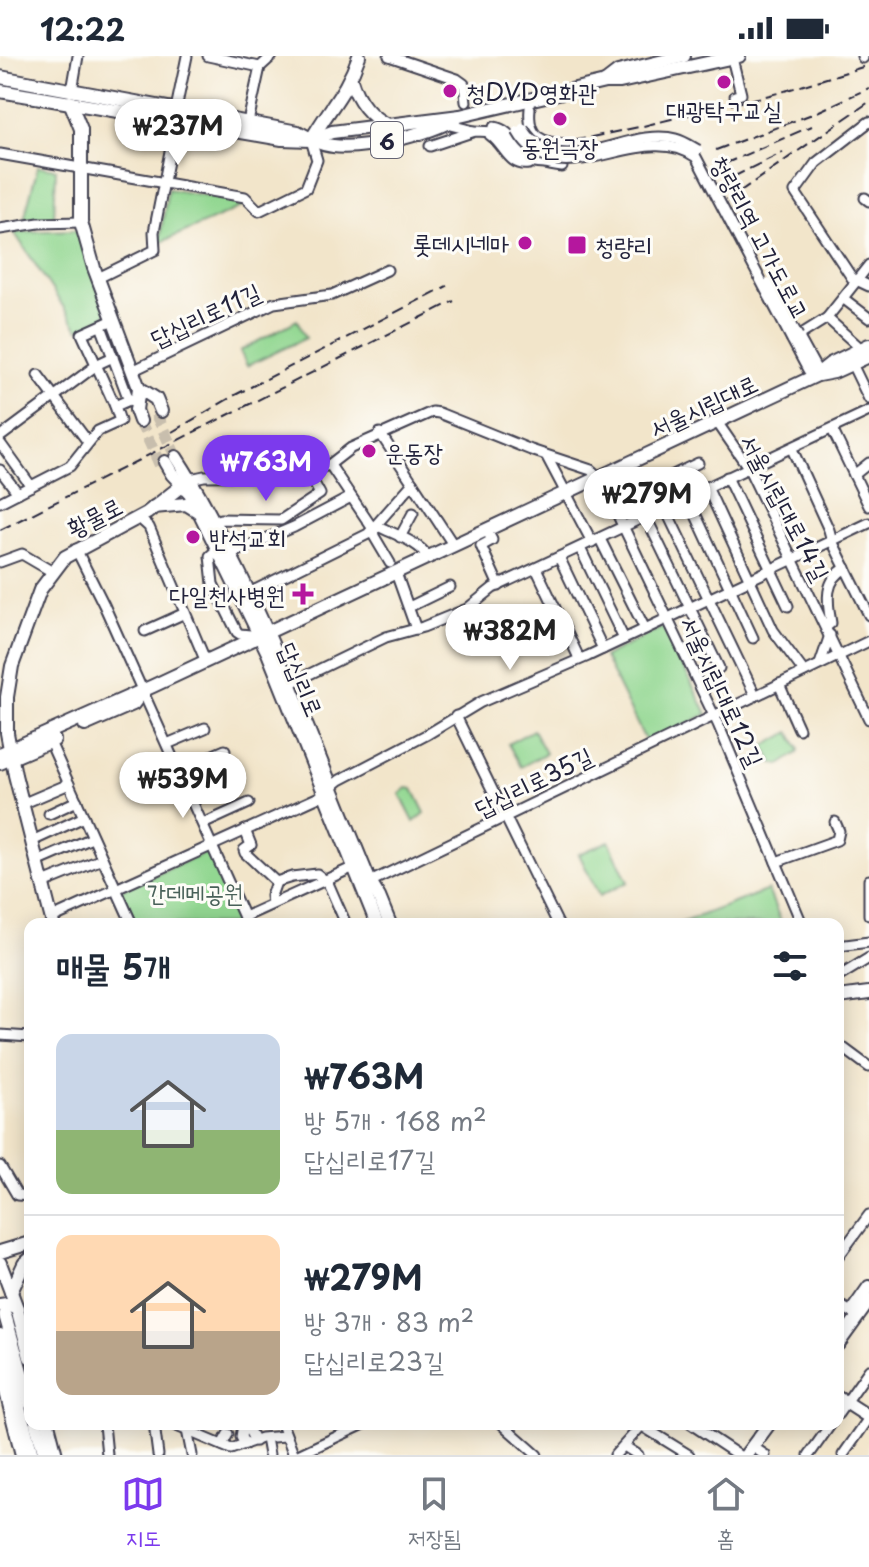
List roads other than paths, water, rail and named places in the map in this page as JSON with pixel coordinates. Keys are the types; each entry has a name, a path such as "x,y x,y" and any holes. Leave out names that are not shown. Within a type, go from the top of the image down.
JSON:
{"main road":[{"path":"298,132 327,112 340,98 351,80 359,56"},
{"path":"605,82 618,72 655,60 682,56"},
{"path":"605,82 620,82 736,57"},
{"name":"6","path":"0,77 282,139 311,140 332,146 408,137 460,116"},
{"path":"351,80 359,100 389,126"},
{"name":"6","path":"311,140 332,132 460,116 605,82"},
{"name":"6","path":"0,91 70,105 248,122 298,132 311,140"},
{"path":"72,91 70,105 81,129 81,222 98,278 107,323 132,371 138,396 136,410 151,416 156,399 138,396"},
{"path":"311,140 327,112"},
{"name":"서울시립대로","path":"815,376 863,345"},
{"name":"서울시립대로","path":"5,757 264,634 393,568 429,558 815,376 834,372 869,356"},
{"name":"답십리로","path":"157,505 170,466 186,482 214,522 224,552 289,684 375,918"},
{"name":"답십리로","path":"186,482 199,512 249,593 329,789 387,918"},
{"name":"황물로","path":"52,918 22,804 5,757 4,695 12,666 40,590 51,571 76,549 139,518 186,482"},
{"path":"157,505 186,504 199,512"},
{"name":"서울시립대로","path":"5,757 50,742 133,704 143,691"},
{"path":"844,996 869,993"},
{"path":"0,1252 24,1245"},
{"path":"0,1263 24,1334"},
{"path":"11,1292 24,1264"},
{"path":"859,1316 869,1287"},
{"path":"844,1336 869,1301"},
{"path":"17,1308 7,1304 2,1310 24,1383"},
{"path":"0,1335 24,1425"},
{"path":"1,1375 22,1455"},
{"path":"844,1401 869,1418"},
{"path":"25,1430 32,1455"},
{"path":"38,1430 45,1455"},
{"path":"50,1430 56,1455"},
{"path":"756,1454 766,1430"},
{"path":"756,1454 774,1430"}],"street":[{"path":"72,91 78,56"},
{"path":"98,278 155,250 154,232 187,56"},
{"path":"208,56 260,67"},
{"path":"248,122 260,67 272,56"},
{"path":"396,57 457,79 464,84 466,102"},
{"path":"735,96 741,94 736,57"},
{"path":"430,146 491,126 504,124 520,129 521,120 540,97"},
{"path":"530,108 530,123 539,138 550,144 567,144"},
{"path":"869,122 816,163 795,192 852,278 869,286"},
{"path":"446,124 494,137 512,160 520,165 562,167"},
{"path":"491,126 507,131 523,152 545,164"},
{"name":"청량리역 고가도로교","path":"520,129 534,152 559,159 592,157 656,143 677,146 696,157 795,338 808,370 815,376"},
{"path":"475,131 497,132 517,156 532,164"},
{"path":"0,154 245,197 259,211 305,189 317,160 311,140"},
{"path":"0,229 39,223 81,222"},
{"path":"795,338 827,318 869,265"},
{"name":"답십리로11길","path":"132,371 276,302 332,295 387,270"},
{"path":"844,299 869,318"},
{"path":"827,318 863,345"},
{"path":"0,502 70,466 98,431 120,421 98,364 82,334 107,323 113,357 138,396 115,406"},
{"path":"0,437 53,395 113,357"},
{"path":"852,364 869,399"},
{"path":"38,375 88,442"},
{"path":"289,684 386,637 467,609 482,595 499,586 869,411"},
{"path":"186,482 204,476 296,475 308,472 330,465 349,449 380,433 423,414 439,413 547,457 591,470 600,478"},
{"name":"서울시립대로14길","path":"717,422 748,467 869,719"},
{"path":"832,429 869,506"},
{"path":"380,433 454,546"},
{"path":"0,443 31,486"},
{"path":"792,449 832,541 869,615"},
{"path":"547,457 645,629"},
{"name":"서울시립대로","path":"662,509 652,489 654,484 698,463"},
{"path":"855,477 869,463"},
{"path":"330,465 373,529 393,568 416,629"},
{"path":"0,470 18,493"},
{"path":"214,522 220,519 281,520 320,494 308,472"},
{"path":"727,477 788,606"},
{"path":"855,477 869,484"},
{"name":"서울시립대로12길","path":"600,478 713,715 799,918"},
{"path":"373,529 375,522 413,483"},
{"path":"707,487 773,630 804,672"},
{"path":"687,496 753,638"},
{"path":"264,634 237,632 213,584 210,556 294,527 351,497"},
{"path":"662,509 710,598 755,695"},
{"path":"400,537 413,513"},
{"path":"646,517 719,668"},
{"path":"139,518 149,527 206,662"},
{"path":"59,918 115,888 329,789 481,702 603,649 869,523"},
{"path":"249,593 380,527 422,549 429,558"},
{"path":"487,531 492,540 481,546 499,586"},
{"path":"580,548 624,639"},
{"path":"76,549 245,918"},
{"path":"0,562 22,554 51,571"},
{"path":"559,557 603,649"},
{"path":"536,568 579,658"},
{"path":"820,664 831,623 827,593 831,579 846,568"},
{"path":"409,607 450,587"},
{"path":"145,631 185,613"},
{"name":"답십리로35길","path":"370,882 869,641"},
{"path":"779,684 799,729"},
{"path":"456,716 555,918"},
{"path":"167,744 205,728"},
{"path":"50,742 126,918"},
{"path":"179,770 225,750"},
{"path":"22,804 69,784"},
{"path":"49,814 77,801"},
{"path":"203,824 249,803"},
{"path":"32,841 84,817"},
{"path":"776,862 837,840 839,831 835,822"},
{"path":"245,830 251,845 244,850 245,853 276,882"},
{"path":"37,862 92,838"},
{"path":"43,883 102,859"},
{"path":"249,918 272,903 354,867"},
{"path":"276,882 317,874 328,883 343,918"},
{"path":"869,880 869,915"},
{"path":"272,903 276,882"},
{"path":"844,945 869,942"},
{"path":"844,973 869,958"},
{"path":"0,1035 24,1037"},
{"path":"844,1048 869,1067"},
{"path":"0,1166 13,1190 24,1197"},
{"path":"844,1249 869,1216"},
{"path":"844,1398 866,1382 869,1370"},
{"path":"843,1455 869,1418"},
{"path":"105,1430 107,1455"},
{"path":"155,1430 158,1455"},
{"path":"183,1430 192,1455"},
{"path":"190,1430 224,1447 258,1438 285,1436"},
{"path":"247,1430 258,1438 269,1455"},
{"path":"284,1430 296,1455 351,1430"},
{"path":"509,1430 537,1455"},
{"path":"615,1455 638,1430"},
{"path":"651,1430 689,1455"},
{"path":"700,1430 738,1455"},
{"path":"809,1455 827,1430"},
{"path":"216,1455 224,1447 228,1434"},
{"path":"624,1446 638,1455"}],"tunnel":[{"path":"156,414 176,457"},
{"path":"140,421 160,465"}],"railway":[{"path":"573,141 778,93 869,65"},
{"path":"716,150 815,113 869,88"},
{"path":"739,192 869,102"},
{"path":"724,164 812,126"},
{"path":"733,177 783,152"},
{"path":"172,432 235,395 447,286"},
{"path":"0,530 454,301"}],"place":[{"name":"대광탁구교실","path":"724,82"},
{"name":"청DVD영화관","path":"450,91"},
{"name":"동원극장","path":"560,119"},
{"name":"롯데시네마","path":"525,243"},
{"name":"청량리","path":"577,245"},
{"name":"운동장","path":"369,451"},
{"name":"반석교회","path":"193,537"},
{"name":"다일천사병원","path":"303,594"}],"park label":[{"name":"간데메공원","path":"195,892"}]}
